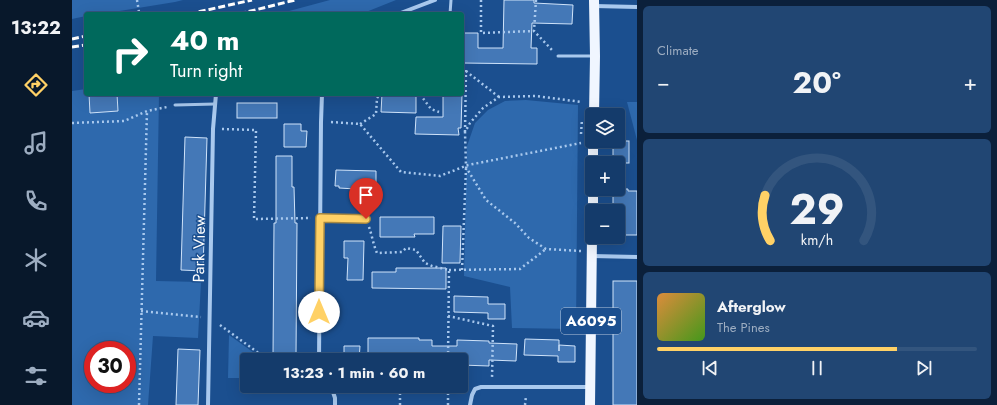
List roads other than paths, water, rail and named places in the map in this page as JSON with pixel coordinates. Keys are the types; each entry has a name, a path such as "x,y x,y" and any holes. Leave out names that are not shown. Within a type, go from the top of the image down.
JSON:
{"main road":[{"path":"594,3 594,108"},
{"name":"A6095","path":"590,405 592,244"}],"street":[{"path":"403,12 435,0"},
{"path":"594,3 637,7"},
{"name":"Park View","path":"208,405 213,129 216,96"},
{"path":"319,353 320,122 322,96"},
{"path":"592,254 637,257"},
{"path":"470,405 475,389 481,387 591,387"},
{"path":"333,393 335,405"}],"lane":[{"path":"450,0 450,12"},
{"path":"558,56 595,56"},
{"path":"175,105 214,104"},
{"path":"320,218 366,219"}],"railway":[{"path":"198,12 252,0"},
{"path":"247,12 295,0"},
{"path":"72,39 84,36"},
{"path":"72,47 84,45"}]}
